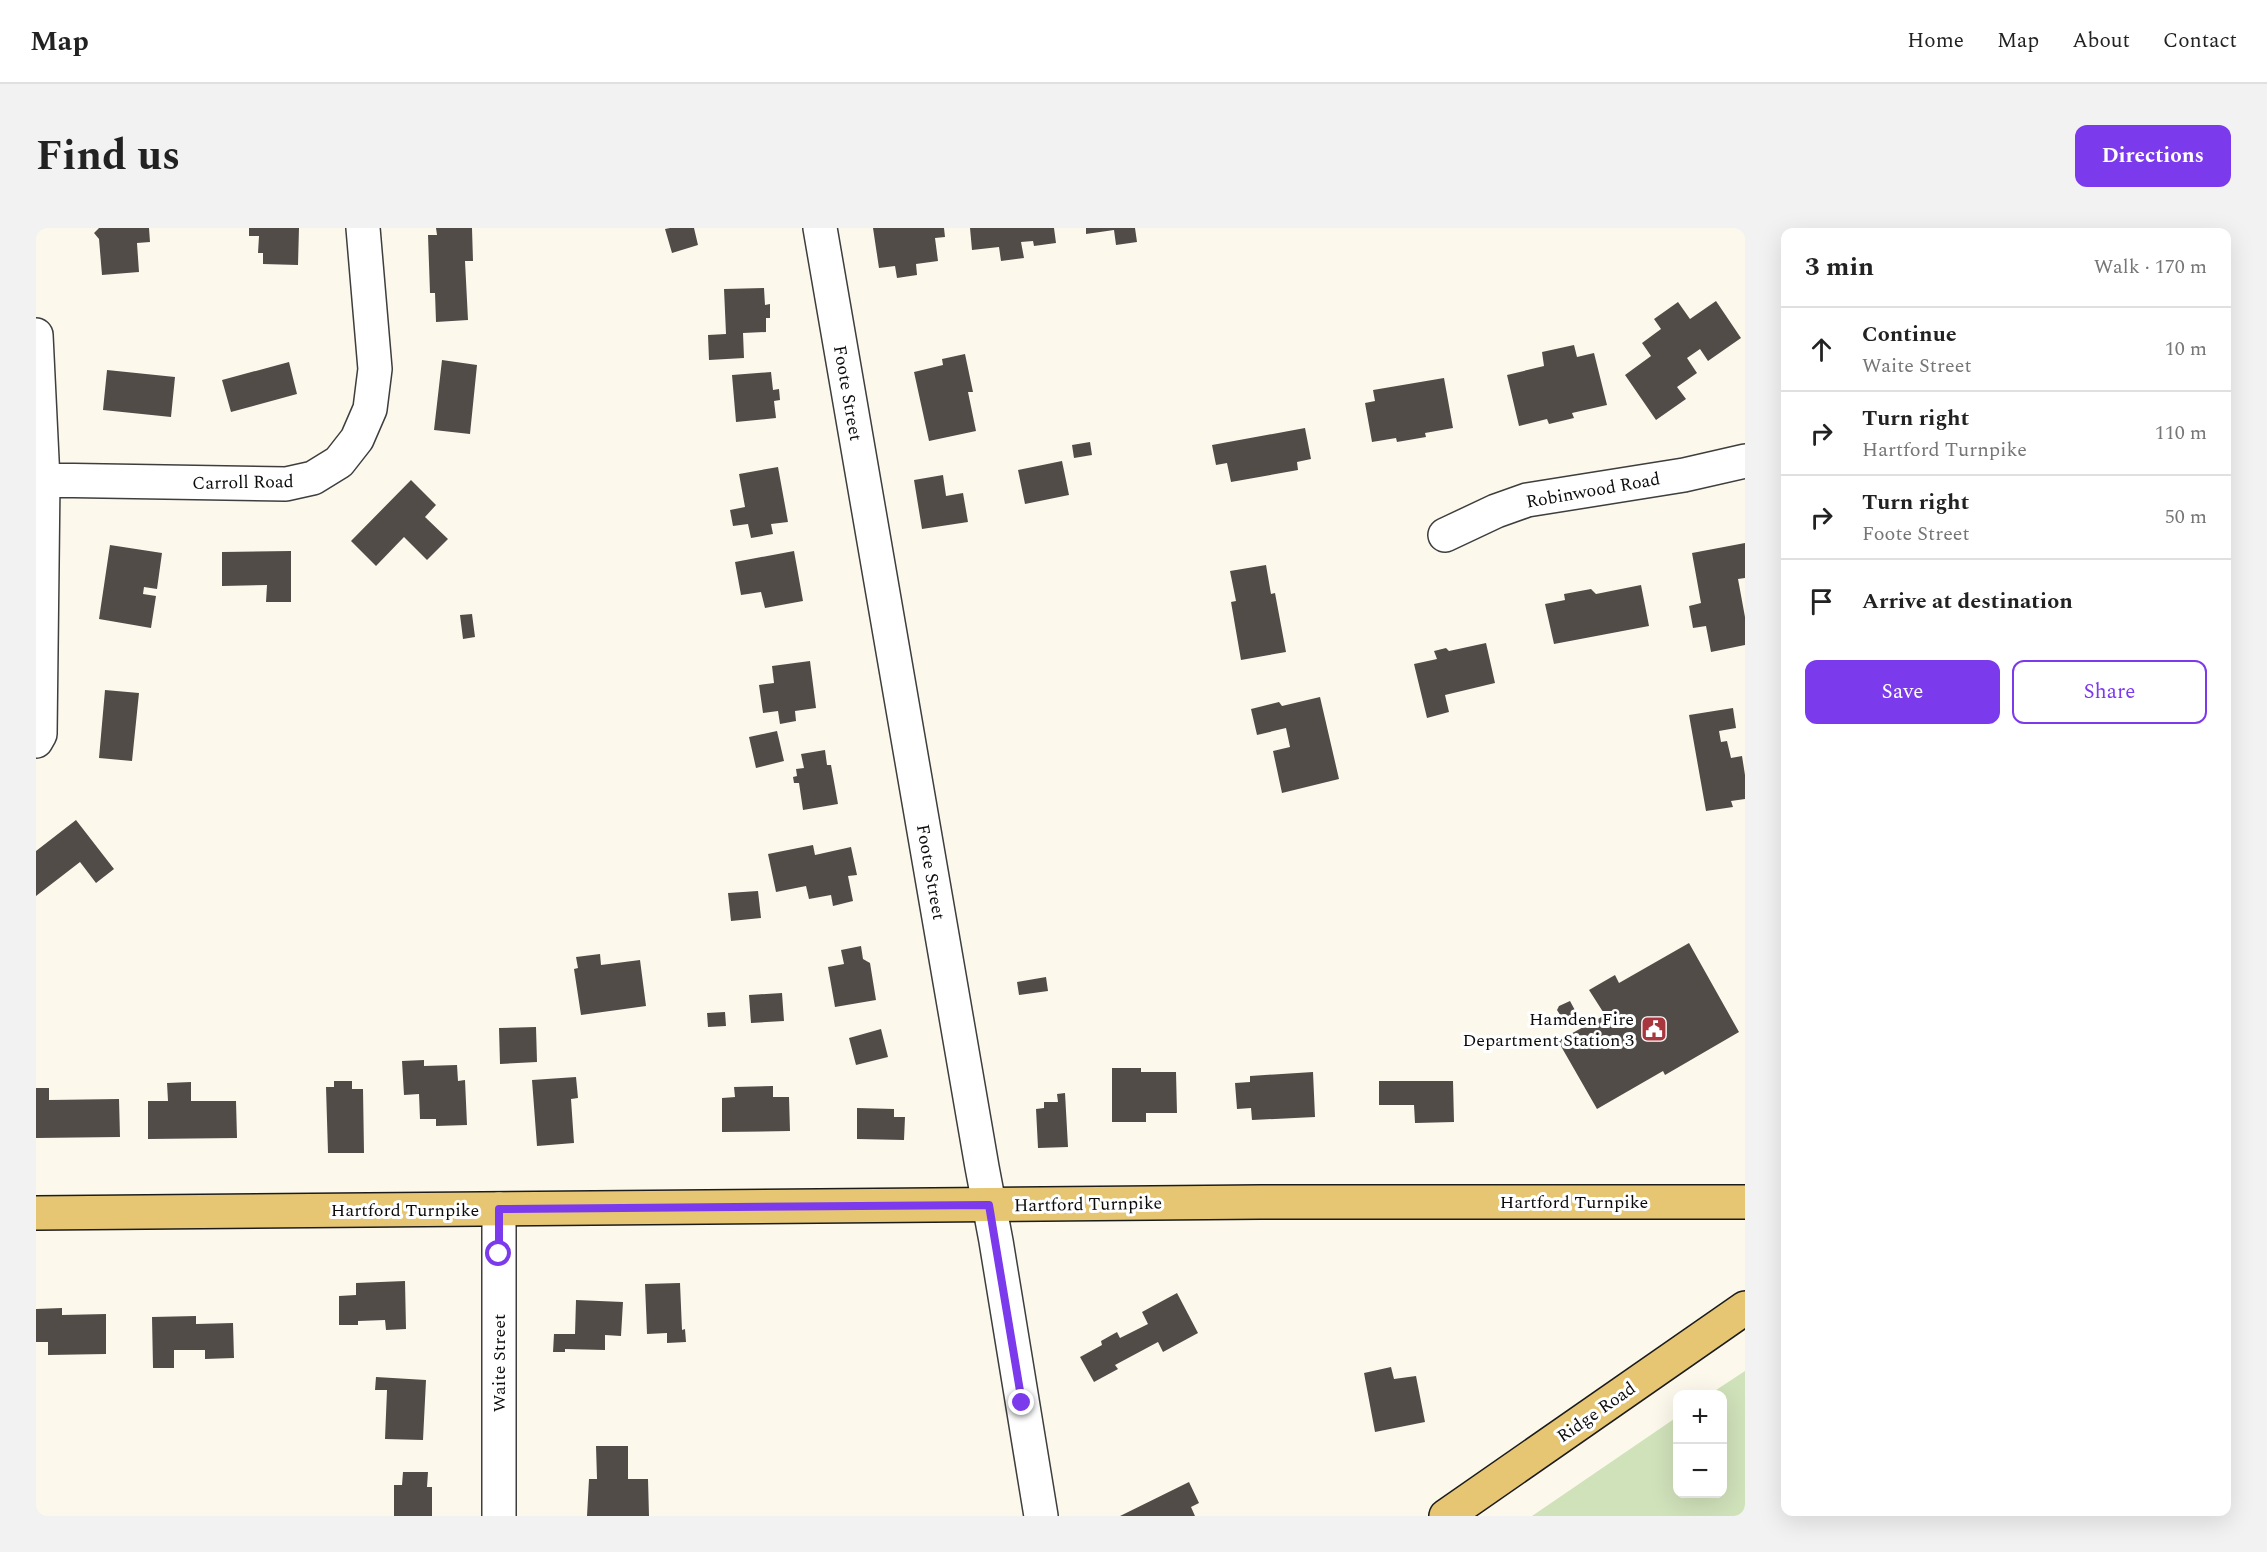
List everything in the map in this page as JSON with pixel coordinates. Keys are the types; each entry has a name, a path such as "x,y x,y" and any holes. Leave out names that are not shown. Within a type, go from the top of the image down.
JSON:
{"main road":[{"name":"Hartford Turnpike","path":"36,1213 1329,1202 1745,1202"},
{"name":"Ridge Road","path":"1446,1516 1745,1308"}],"street":[{"name":"Carroll Road","path":"43,480 286,484 313,478 339,462 357,439 370,409 375,369 363,228"},
{"name":"Foote Street","path":"820,228 1041,1516"},
{"path":"36,335 43,480 40,734 36,741"},
{"name":"Robinwood Road","path":"1445,534 1527,500 1684,475 1745,461"},
{"name":"Waite Street","path":"499,1209 500,1516"}],"green space":[{"path":"1745,1371 1745,1516 1532,1516 1673,1420 1673,1498 1727,1498 1727,1390 1716,1390"}],"building":[{"path":"99,228 149,228 150,242 137,243 139,272 102,275 99,239 94,233"},
{"path":"249,228 299,228 298,265 263,264 263,253 258,253 259,236 249,236"},
{"path":"436,228 472,228 473,261 465,261 468,320 436,322 435,293 430,293 428,235 437,235"},
{"path":"694,228 698,245 672,253 665,229"},
{"path":"873,228 944,228 945,237 935,238 938,261 916,264 917,275 897,278 895,266 879,268"},
{"path":"970,228 1054,228 1056,243 1034,246 1033,241 1021,242 1024,258 1001,261 999,247 972,250"},
{"path":"1086,228 1135,228 1137,242 1116,245 1114,230 1086,234"},
{"path":"764,288 765,305 770,304 770,318 766,318 766,332 743,333 744,358 709,360 708,335 726,334 724,289"},
{"path":"1716,301 1741,338 1708,361 1700,349 1687,358 1697,373 1677,387 1686,399 1656,420 1625,375 1651,356 1642,343 1661,329 1654,319 1678,302 1690,319"},
{"path":"1574,345 1577,357 1594,353 1607,405 1572,413 1574,418 1549,424 1547,419 1519,426 1507,375 1544,366 1542,352"},
{"path":"965,354 973,392 968,392 976,431 929,441 914,372 943,365 942,359"},
{"path":"442,360 477,365 470,434 434,430"},
{"path":"289,362 297,394 231,412 222,380"},
{"path":"107,370 175,377 171,417 103,410"},
{"path":"771,372 773,390 779,389 780,400 774,401 776,418 736,422 732,375"},
{"path":"1444,378 1453,428 1425,433 1426,437 1397,442 1396,438 1372,442 1365,403 1375,401 1373,390"},
{"path":"1305,428 1311,459 1297,462 1298,470 1231,482 1227,463 1216,465 1212,445"},
{"path":"1090,442 1092,455 1074,458 1072,445"},
{"path":"1062,461 1069,495 1025,504 1018,470"},
{"path":"778,467 788,522 771,524 773,534 751,538 748,524 733,526 730,510 745,507 739,474"},
{"path":"943,475 946,496 963,493 968,522 922,529 914,480"},
{"path":"411,480 436,505 425,517 448,539 427,560 404,537 376,566 351,541"},
{"path":"1745,543 1745,578 1738,579 1745,617 1745,645 1711,652 1706,626 1693,628 1689,606 1701,603 1692,553"},
{"path":"110,545 162,553 157,589 144,587 143,594 156,596 151,628 99,619"},
{"path":"291,551 291,602 266,602 267,585 222,586 222,552"},
{"path":"794,551 803,601 765,608 761,592 741,595 735,562"},
{"path":"1266,565 1271,594 1275,593 1286,652 1241,660 1231,602 1236,601 1230,571"},
{"path":"1641,585 1649,626 1554,644 1545,604 1565,600 1564,594 1591,589 1596,594"},
{"path":"472,614 475,637 463,639 460,615"},
{"path":"1486,643 1495,683 1445,695 1449,712 1427,718 1414,664 1437,659 1434,651 1446,648 1449,651"},
{"path":"810,661 816,708 795,711 796,721 780,724 778,711 763,713 759,685 774,683 772,666"},
{"path":"105,690 139,693 132,761 99,758"},
{"path":"1320,697 1339,779 1282,793 1273,751 1290,747 1286,728 1257,735 1251,709 1279,702 1282,706"},
{"path":"1733,708 1736,728 1719,731 1721,742 1727,741 1731,758 1742,756 1745,799 1731,801 1733,807 1706,811 1689,715"},
{"path":"777,731 784,761 756,768 749,737"},
{"path":"825,750 827,765 831,765 838,804 803,810 799,783 794,783 793,777 797,776 796,769 804,768 801,754"},
{"path":"76,820 114,869 96,883 80,862 36,896 36,851"},
{"path":"813,845 815,855 851,847 857,875 848,876 853,901 833,906 831,895 809,899 806,886 776,892 768,854"},
{"path":"758,891 761,918 731,921 728,893"},
{"path":"1689,943 1739,1032 1665,1075 1663,1071 1597,1109 1558,1041 1605,1015 1589,990 1615,975 1619,983"},
{"path":"861,946 863,959 870,963 876,1000 835,1007 828,967 844,964 841,950"},
{"path":"600,954 601,965 640,960 646,1006 581,1015 574,969 578,968 576,957"},
{"path":"1046,977 1048,991 1019,995 1017,982"},
{"path":"782,993 784,1021 751,1023 749,995"},
{"path":"1570,1001 1577,1014 1570,1020 1564,1021 1557,1010 1559,1006"},
{"path":"725,1012 726,1026 708,1027 707,1013"},
{"path":"536,1027 537,1062 500,1064 499,1028"},
{"path":"881,1029 888,1057 856,1065 849,1038"},
{"path":"424,1060 424,1066 457,1065 458,1081 465,1080 467,1125 436,1126 436,1119 420,1119 419,1094 404,1095 402,1061"},
{"path":"1112,1068 1141,1068 1141,1072 1176,1072 1177,1113 1146,1113 1146,1122 1112,1122"},
{"path":"1313,1072 1315,1117 1252,1120 1251,1108 1237,1109 1235,1083 1250,1082 1250,1076"},
{"path":"576,1077 578,1098 571,1099 574,1143 537,1146 532,1080"},
{"path":"334,1081 352,1081 352,1089 363,1089 364,1153 328,1153 326,1087 334,1087"},
{"path":"1379,1081 1453,1081 1454,1122 1415,1123 1414,1105 1379,1105"},
{"path":"191,1082 191,1101 236,1101 237,1138 148,1139 148,1101 168,1101 167,1083"},
{"path":"773,1086 773,1097 789,1097 790,1131 722,1132 722,1098 735,1097 734,1087"},
{"path":"36,1088 49,1088 49,1100 119,1099 120,1137 36,1138"},
{"path":"1065,1093 1068,1147 1038,1148 1036,1109 1044,1108 1044,1102 1058,1102 1057,1094"},
{"path":"857,1108 894,1109 894,1117 905,1117 904,1140 857,1139"},
{"path":"405,1281 406,1329 386,1330 385,1320 358,1321 358,1325 339,1325 339,1296 356,1295 356,1283"},
{"path":"680,1283 682,1330 685,1329 686,1342 667,1343 667,1333 647,1334 645,1284"},
{"path":"1177,1293 1198,1333 1163,1352 1158,1342 1115,1365 1118,1369 1094,1382 1080,1357 1102,1345 1101,1341 1117,1332 1120,1338 1148,1324 1142,1312"},
{"path":"576,1300 623,1302 621,1336 605,1335 605,1350 565,1349 565,1352 553,1352 554,1334 575,1334"},
{"path":"62,1308 62,1315 106,1314 106,1354 48,1355 48,1342 36,1342 36,1309"},
{"path":"196,1316 196,1324 233,1323 234,1358 205,1359 205,1350 174,1350 174,1368 153,1368 152,1317"},
{"path":"1391,1367 1394,1379 1416,1376 1425,1422 1375,1432 1364,1373"},
{"path":"376,1377 426,1380 423,1440 385,1439 387,1390 375,1390"},
{"path":"596,1446 628,1446 628,1479 648,1479 649,1516 587,1516 589,1479 597,1479"},
{"path":"403,1472 428,1472 427,1487 432,1487 432,1516 394,1516 394,1485 402,1485"},
{"path":"1189,1482 1199,1503 1191,1507 1195,1516 1120,1516"}],"place":[{"name":"Hamden Fire Department Station 3","path":"1654,1029"}],"route":[{"path":"499,1254 499,1209 989,1205 1022,1403"}]}
